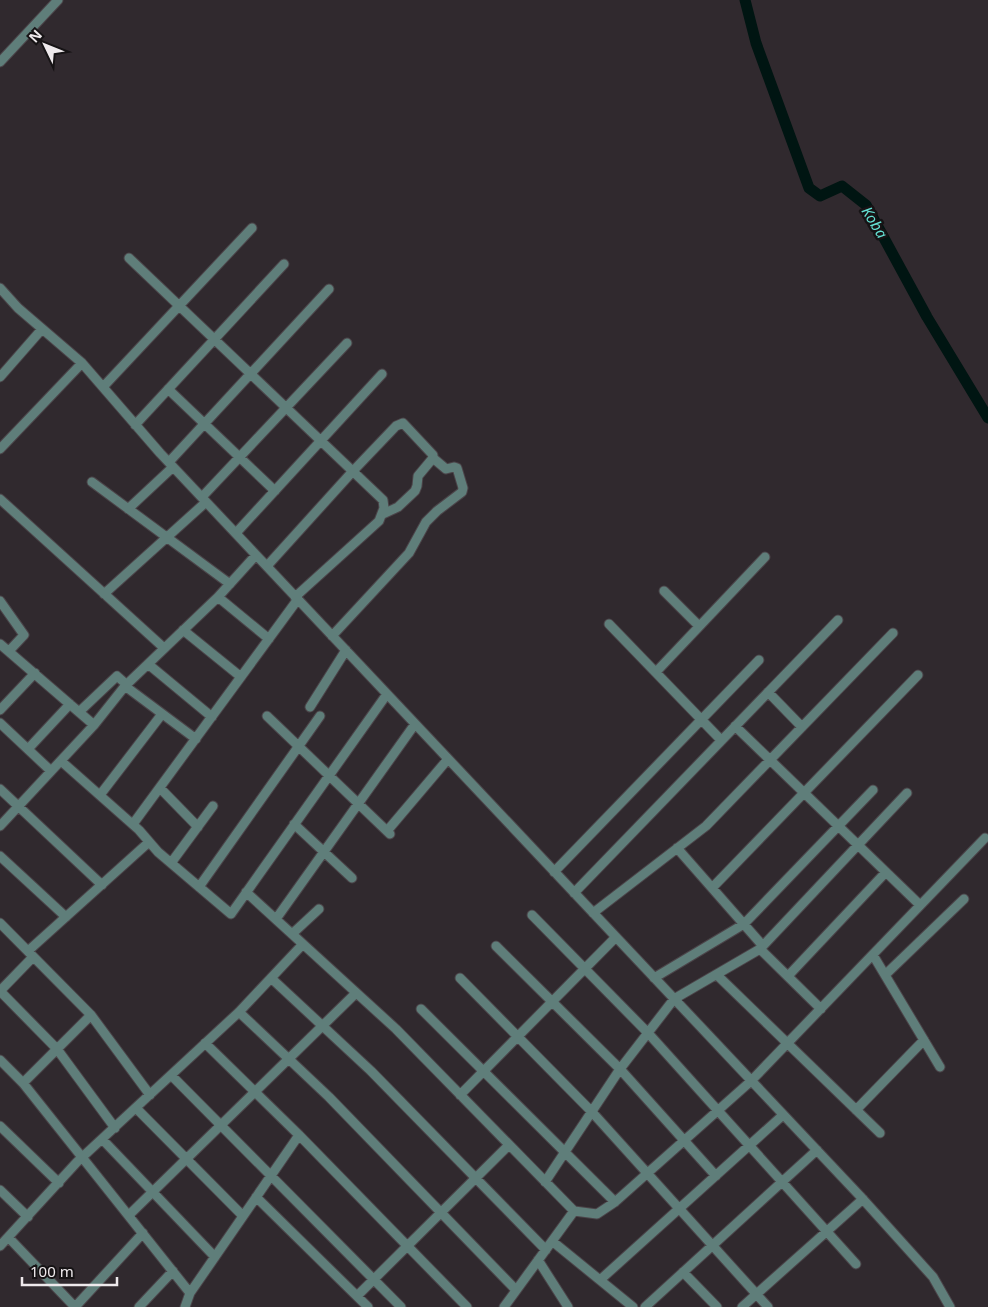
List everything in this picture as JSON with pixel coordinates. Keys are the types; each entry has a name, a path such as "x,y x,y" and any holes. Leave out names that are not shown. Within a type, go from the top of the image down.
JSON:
{"street":[{"path":"0,62 58,0"},
{"path":"103,388 252,228"},
{"path":"129,258 383,500 383,514 379,521 297,598 133,824"},
{"path":"135,425 284,264"},
{"path":"0,288 18,308 82,363 171,465 863,1199 933,1277 950,1307"},
{"path":"128,509 171,465 204,424 329,289"},
{"path":"0,377 42,329"},
{"path":"104,594 204,499 240,457 347,343"},
{"path":"0,449 82,363"},
{"path":"236,534 382,374"},
{"path":"168,389 275,491"},
{"path":"267,566 353,471 399,424 408,427 433,455 433,458 446,469 456,467 463,488 462,492 437,510 426,522 408,553 332,636"},
{"path":"383,514 398,507 415,491 418,476 433,458"},
{"path":"92,482 230,584"},
{"path":"0,499 164,648"},
{"path":"0,826 94,725 125,685 218,597 256,555"},
{"path":"656,672 765,557"},
{"path":"664,591 699,626"},
{"path":"218,597 269,639"},
{"path":"0,601 24,635 9,651"},
{"path":"574,892 838,620"},
{"path":"609,624 722,740"},
{"path":"183,630 241,677"},
{"path":"593,913 706,826 893,633"},
{"path":"0,644 94,725"},
{"path":"310,707 346,650"},
{"path":"554,872 759,660"},
{"path":"148,664 212,717"},
{"path":"0,710 35,673"},
{"path":"712,888 918,675"},
{"path":"79,712 117,676 125,685 196,739"},
{"path":"768,692 802,727"},
{"path":"61,761 133,824 171,863 231,914 387,694"},
{"path":"28,749 70,704"},
{"path":"100,796 162,714"},
{"path":"267,716 389,832 448,759"},
{"path":"199,887 320,716"},
{"path":"0,722 51,771"},
{"path":"276,919 416,724"},
{"path":"735,726 920,905"},
{"path":"160,788 198,827"},
{"path":"0,789 102,885"},
{"path":"654,978 744,924 873,790"},
{"path":"545,1182 620,1069 674,999 762,948 907,793"},
{"path":"171,863 213,806"},
{"path":"294,824 352,878"},
{"path":"246,892 396,1029 574,1211 597,1214 615,1202 648,1174 751,1081 985,838"},
{"path":"115,1128 57,1049 0,991 30,954 66,917 150,842"},
{"path":"677,848 744,924 762,948 821,1009"},
{"path":"0,856 66,917"},
{"path":"788,976 886,872"},
{"path":"885,975 964,899"},
{"path":"292,934 319,909"},
{"path":"532,915 648,1033 856,1264"},
{"path":"0,923 91,1016 150,1095"},
{"path":"460,1095 616,937"},
{"path":"0,1246 102,1139 239,1012 303,944"},
{"path":"496,946 620,1069 716,1176"},
{"path":"873,955 940,1067"},
{"path":"717,975 880,1133"},
{"path":"271,978 370,1072 546,1250"},
{"path":"460,978 592,1112 768,1307"},
{"path":"129,1215 356,993"},
{"path":"421,1009 615,1202"},
{"path":"239,1012 329,1097 516,1290"},
{"path":"23,1083 91,1016"},
{"path":"856,1110 924,1040"},
{"path":"205,1043 299,1135 467,1307"},
{"path":"0,1060 23,1083 190,1293"},
{"path":"171,1075 401,1307"},
{"path":"136,1108 243,1216"},
{"path":"600,1280 783,1115"},
{"path":"0,1126 59,1183"},
{"path":"185,1307 190,1293 299,1135"},
{"path":"102,1139 215,1257"},
{"path":"357,1296 509,1145"},
{"path":"645,1307 817,1150"},
{"path":"0,1190 28,1217"},
{"path":"256,1197 368,1307"},
{"path":"742,1307 863,1199"},
{"path":"507,1305 574,1211"},
{"path":"9,1238 75,1307 143,1233"},
{"path":"552,1241 633,1307"},
{"path":"538,1260 568,1307"},
{"path":"139,1307 173,1271"},
{"path":"683,1272 717,1307"}],"waterway":[{"name":"Koba","path":"745,0 756,43 809,188 820,196 842,186 866,205 927,317 988,418"}]}
